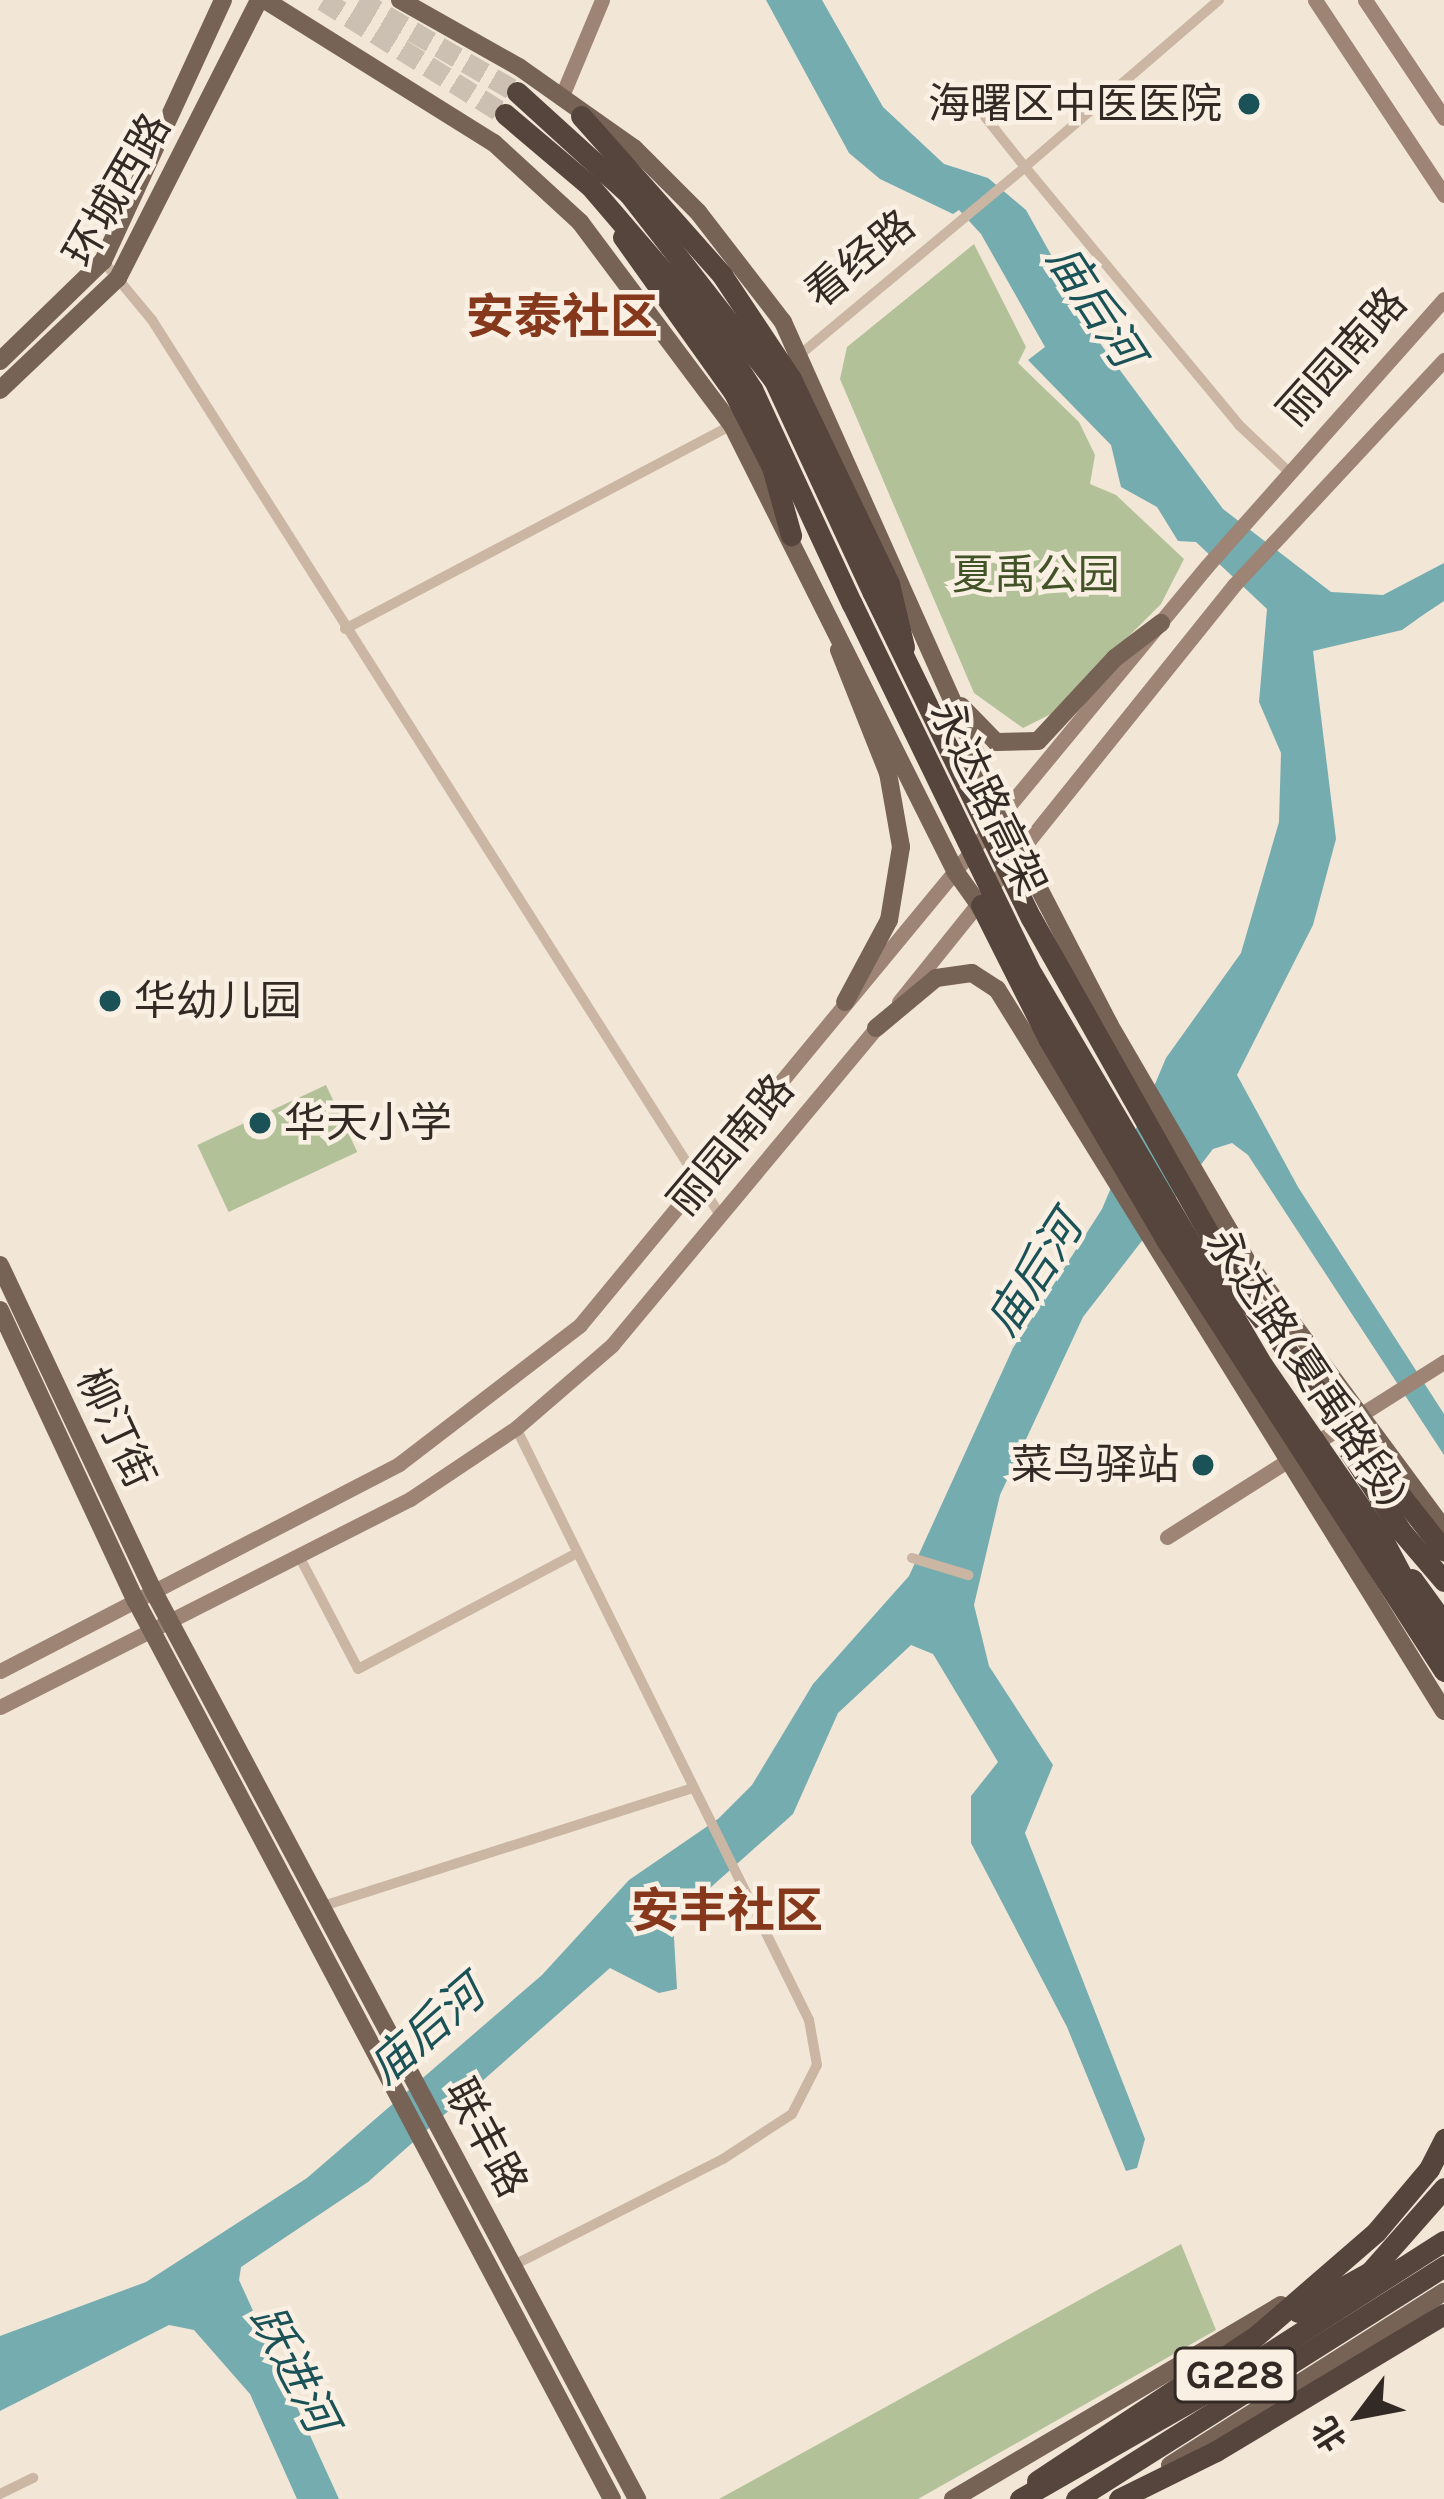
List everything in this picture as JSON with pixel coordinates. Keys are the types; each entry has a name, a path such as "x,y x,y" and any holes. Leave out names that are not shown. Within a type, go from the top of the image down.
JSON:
{"highway":[{"name":"永达路高架","path":"518,92 628,194 774,380 881,588 911,677 1132,1109 1246,1299 1331,1416"},
{"name":"永达路高架","path":"505,114 590,186 674,281 752,389 1032,974 1263,1366 1383,1540"},
{"path":"581,116 710,259 780,362 881,588"},
{"path":"590,186 733,392 772,467 791,535"},
{"path":"981,905 1049,1040 1178,1258 1444,1671"},
{"path":"1331,1416 1444,1551"},
{"path":"1331,1416 1362,1478 1444,1581"},
{"path":"1383,1540 1444,1624"},
{"path":"1383,1540 1444,1654"},
{"path":"1256,2336 1376,2232 1429,2169 1444,2138"},
{"path":"1018,2499 1070,2452 1256,2336 1370,2272 1444,2188"},
{"name":"G228","path":"1018,2499 1217,2386 1444,2241"},
{"name":"G228","path":"1076,2499 1444,2266"},
{"path":"1117,2499 1216,2451 1444,2314"}],"main road":[{"name":"环城西路","path":"0,361 104,261 224,0"},
{"name":"环城西路","path":"0,390 118,278 262,0"},
{"path":"262,0 372,62 537,179 580,222 732,425 827,605 955,871 981,905"},
{"path":"400,0 561,98 667,177 741,264 802,353 1020,852"},
{"path":"561,98 602,0"},
{"path":"1315,0 1444,195"},
{"path":"1365,0 1444,118"},
{"name":"丽园南路","path":"0,1671 399,1465 490,1400 580,1325 1207,566 1444,299"},
{"name":"丽园南路","path":"0,1707 410,1499 516,1428 612,1345 981,905 1234,585 1444,359"},
{"path":"827,605 848,687 888,773 901,847 889,920 845,1002"},
{"path":"940,675 985,732 1023,746 1048,736 1114,658 1161,623"},
{"name":"永达路(夏禹路段)","path":"1020,852 1136,1070 1248,1263 1444,1529"},
{"name":"永达路(夏禹路段)","path":"981,905 1156,1207 1311,1448 1444,1624"},
{"path":"876,1028 936,978 972,973 998,989 1045,1077 1101,1154 1444,1711"},
{"name":"柳汀街","path":"0,1264 145,1596"},
{"name":"柳汀街","path":"0,1310 162,1625"},
{"path":"1167,1537 1440,1364"},
{"name":"联丰路","path":"162,1625 323,1906 637,2499"},
{"name":"联丰路","path":"162,1625 362,2036 452,2194 612,2499"},
{"path":"952,2499 1444,2206"},
{"path":"1117,2499 1444,2292"}],"street":[{"name":"看经路","path":"802,353 964,221 1219,0"},
{"path":"978,108 1239,425 1288,471"},
{"path":"104,261 152,320 720,1215"},
{"path":"345,628 732,425"},
{"path":"514,2265 723,2159 792,2114 817,2065 809,2020 573,1555 516,1428"},
{"path":"298,1556 358,1669 573,1555"},
{"path":"912,1558 968,1576"},
{"path":"323,1906 689,1786"},
{"path":"0,2494 34,2478"}],"green space":[{"name":"夏禹公园","path":"974,244 1026,347 1018,363 1079,422 1095,455 1090,484 1116,495 1184,559 1161,604 1051,714 1023,728 974,693 840,379 847,347"},
{"path":"326,1085 357,1152 229,1212 197,1145"},
{"path":"1181,2244 1216,2330 918,2499 719,2499"}],"water":[{"path":"766,0 822,0 883,107 944,164 988,178 1026,210 1102,346 1223,509 1331,592 1383,595 1444,563 1444,601 1402,630 1313,651 1336,839 1313,925 1237,1075 1298,1187 1444,1414 1444,1455 1248,1155 1232,1143 1213,1149 1083,1317 1000,1495 974,1605 989,1666 1053,1765 1025,1833 1145,2139 1137,2168 1126,2171 1067,2027 971,1843 971,1796 998,1762 933,1654 911,1645 838,1713 793,1814 673,1921 677,1989 659,1993 610,1968 368,2182 241,2267 239,2280 339,2499 297,2499 250,2394 194,2330 169,2325 0,2411 0,2336 146,2282 307,2178 542,1975 629,1880 718,1819 752,1785 813,1684 909,1576 1013,1348 1102,1209 1166,1058 1241,953 1279,822 1281,753 1259,702 1267,609 1196,542 1178,541 1157,507 1121,487 1111,445 1028,360 1045,347 981,234 959,210 953,214 880,179 849,153"}],"tunnel":[{"path":"323,0 505,114"},
{"path":"359,0 517,92"}],"place":[{"name":"海曙区中医医院","path":"1249,104"},
{"name":"华幼儿园","path":"110,1001"},
{"name":"华天小学","path":"260,1123"},
{"name":"菜鸟驿站","path":"1203,1465"}],"district":[{"name":"安泰社区","path":"562,318"},
{"name":"安丰社区","path":"727,1912"}],"water label":[{"name":"庙后河","path":"1094,306"},
{"name":"庙后河","path":"1035,1275"},
{"name":"庙后河","path":"427,2031"},
{"name":"跃进河","path":"293,2369"}]}
